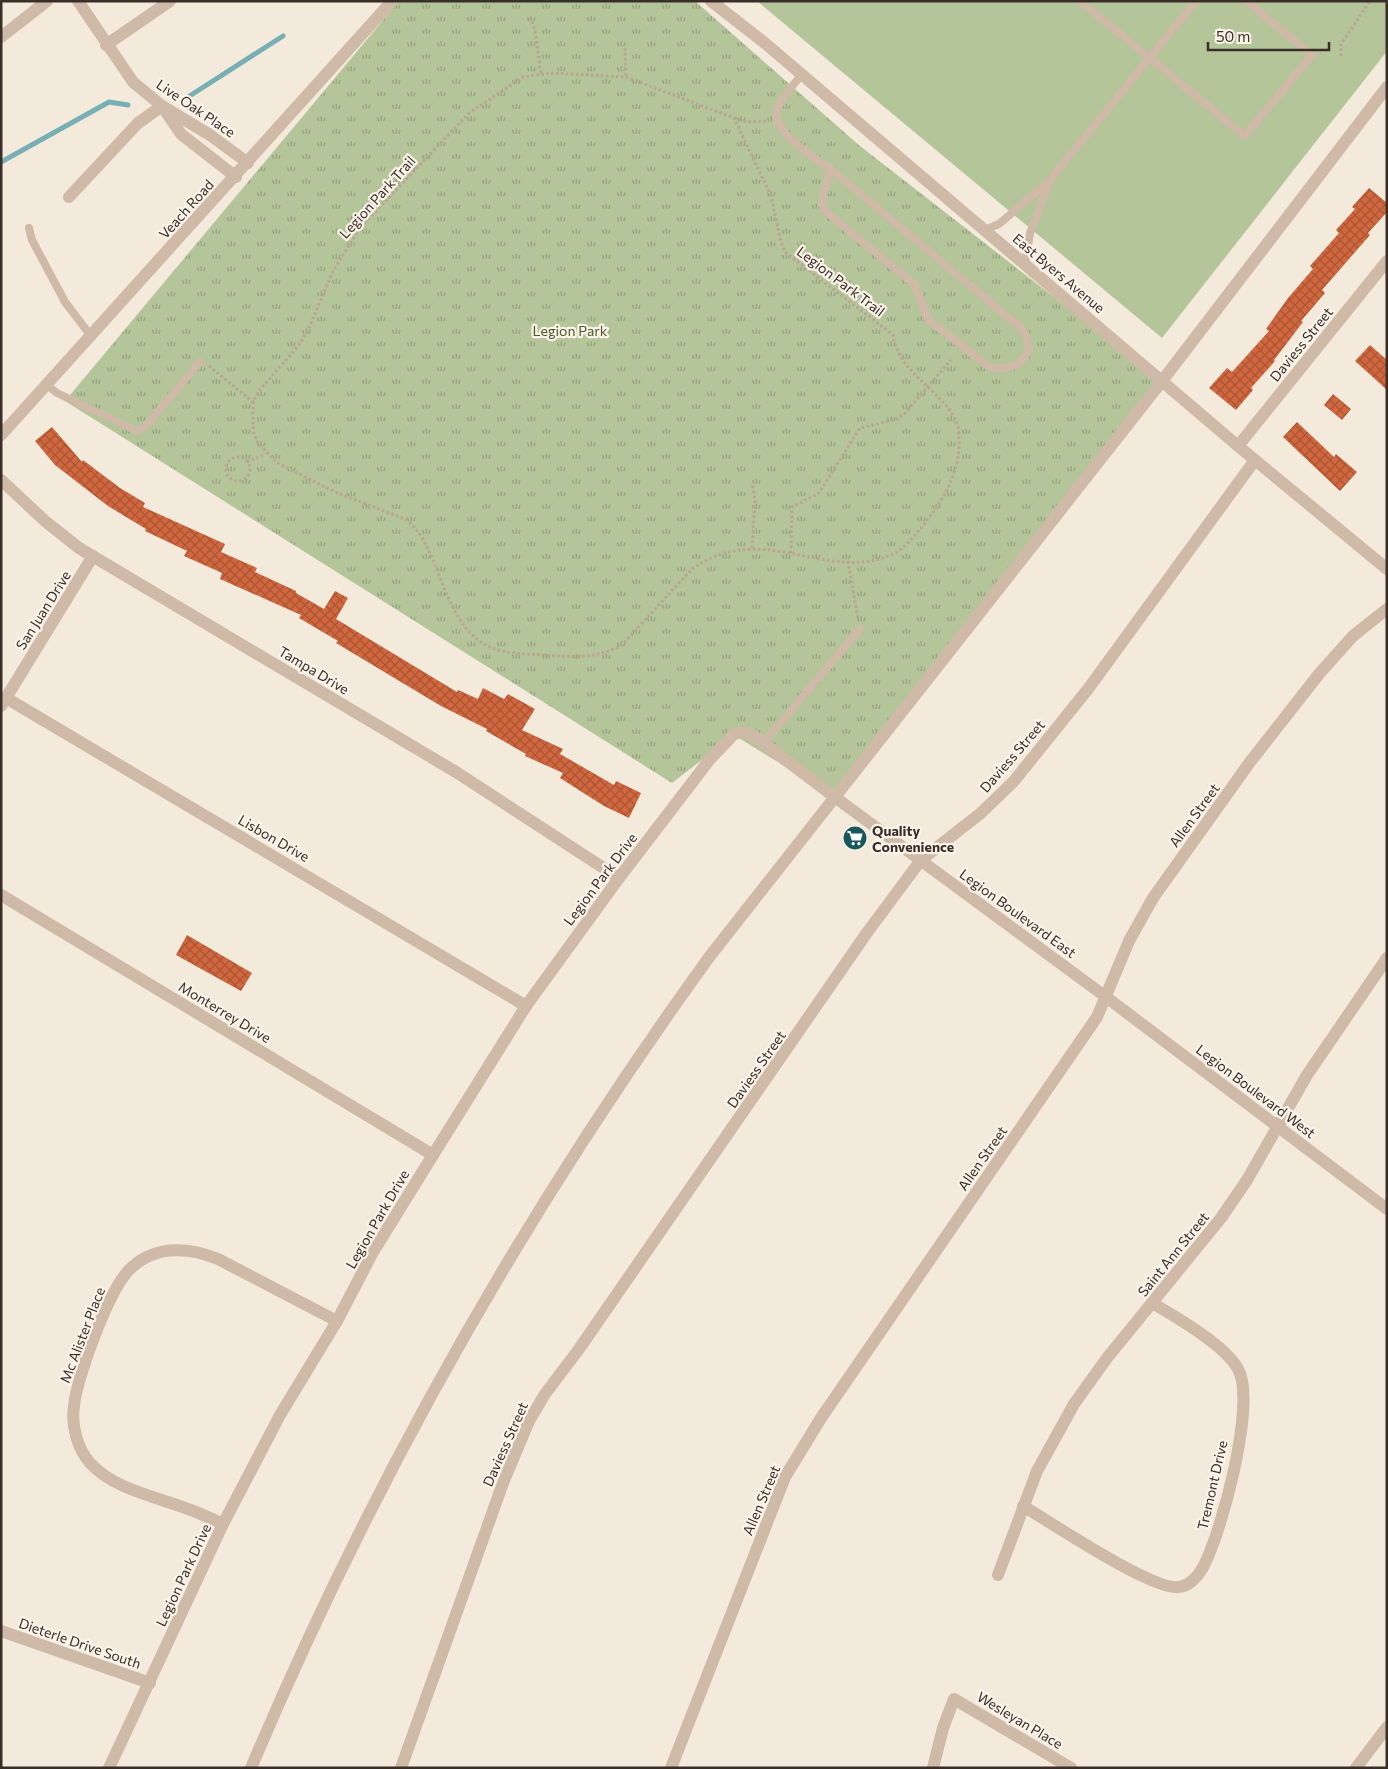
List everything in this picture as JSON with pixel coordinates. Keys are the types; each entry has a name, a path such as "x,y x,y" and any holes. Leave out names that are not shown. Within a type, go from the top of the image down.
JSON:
{"street":[{"path":"1,37 47,1"},
{"name":"Live Oak Place","path":"78,1 133,82 162,106 210,135 248,163"},
{"path":"106,44 170,1"},
{"name":"Veach Road","path":"1,436 236,177 392,1"},
{"name":"East Byers Avenue","path":"710,1 802,74 1238,446 1387,569"},
{"path":"250,1768 281,1696 372,1509 477,1316 546,1201 655,1032 710,956 1162,381 1387,87"},
{"path":"69,196 138,123 162,106 181,134 236,177"},
{"name":"Daviess Street","path":"1238,446 1387,261"},
{"name":"Daviess Street","path":"401,1768 503,1483 529,1421 545,1394 602,1317 866,934 921,860 981,813 1014,781 1088,689 1255,460"},
{"name":"Tampa Drive","path":"1,480 45,521 94,556 456,772 619,878"},
{"name":"San Juan Drive","path":"4,702 94,556"},
{"name":"Allen Street","path":"671,1768 785,1477 821,1418 1076,1050 1097,1017 1129,941 1153,898 1239,778 1319,674 1353,636 1387,609"},
{"name":"Lisbon Drive","path":"4,702 526,1006"},
{"name":"Legion Boulevard East","path":"743,732 764,742 836,798 1106,996"},
{"name":"Legion Park Drive","path":"109,1768 224,1524 280,1415 337,1321 373,1252 432,1155 526,1006 619,878 710,759 734,734 743,732"},
{"name":"Monterrey Drive","path":"1,895 432,1155"},
{"name":"Saint Ann Street","path":"998,1575 1037,1471 1074,1404 1221,1218 1279,1127 1307,1076 1387,958"},
{"name":"Legion Boulevard West","path":"1106,996 1387,1209"},
{"name":"Mc Alister Place","path":"224,1524 190,1509 119,1485 95,1468 78,1445 74,1429 73,1407 78,1387 109,1300 132,1267 148,1257 165,1251 182,1249 200,1251 337,1321"},
{"name":"Tremont Drive","path":"1023,1506 1132,1571 1165,1587 1179,1587 1192,1582 1201,1570 1216,1537 1229,1491 1242,1416 1244,1385 1239,1369 1229,1356 1185,1323 1152,1303"},
{"name":"Dieterle Drive South","path":"1,1631 150,1683"},
{"name":"Wesleyan Place","path":"933,1768 943,1728 954,1699 1071,1768"},
{"path":"1356,1768 1387,1728"}],"lane":[{"path":"1080,1 1245,136 1312,55 1246,1"},
{"path":"985,230 1000,224 1049,181 1196,1"},
{"path":"802,74 778,107 777,120 781,129 790,138 829,168 1019,326 1026,333 1030,342 1026,354 1020,362 1006,369 998,370 988,366 928,319 915,285 824,210 821,202 829,176 829,168"},
{"path":"1026,264 1030,233 1049,181"},
{"path":"29,228 32,240 65,302 91,336"},
{"path":"47,385 57,393 137,431 145,427 200,362"},
{"path":"764,742 860,629"}],"path":[{"path":"1341,56 1341,44 1370,1"},
{"path":"530,17 535,30 541,74"},
{"path":"625,48 626,77"},
{"name":"Legion Park Trail","path":"541,74 626,77 734,118 771,196 785,252 893,335 895,347 902,360 927,388 937,395 952,415 959,433 956,464 949,488 930,516 902,548 891,555 848,561 821,559 752,548 724,552 692,569 622,645 614,650 593,655 574,656 500,651 486,645 472,635 460,622 426,545 416,528 407,520 313,481 281,465 266,454 253,431 253,402 258,392 299,346 308,330 333,270 360,228 469,113 510,84 523,77 541,74"},
{"path":"734,118 756,123 777,120"},
{"path":"791,553 792,508 819,493 860,428 897,419 905,413 951,360"},
{"path":"200,362 225,378 253,402"},
{"path":"247,462 266,454"},
{"path":"242,458 247,462 249,471 245,478 237,481 228,475 227,464 232,459 242,458"},
{"path":"752,483 755,499 752,548"},
{"path":"848,561 860,629"}],"green space":[{"name":"Legion Park","path":"399,1 695,1 860,146 1162,381 836,798 734,735 672,783 65,401"},
{"path":"757,1 1387,1 1387,51 1162,338"}],"building":[{"path":"1369,188 1387,203 1387,212 1368,233 1370,235 1322,290 1325,293 1301,321 1303,322 1275,361 1251,388 1253,390 1236,410 1209,388 1227,368 1232,372 1269,331 1266,329 1288,298 1313,269 1310,266 1339,233 1336,230 1355,209 1352,207"},
{"path":"1370,345 1387,360 1387,390 1355,361"},
{"path":"1333,394 1351,409 1342,420 1324,405"},
{"path":"1297,422 1334,457 1336,454 1357,472 1340,491 1283,437"},
{"path":"52,427 82,462 83,460 120,488 145,503 143,507 225,544 221,552 257,568 255,572 296,591 296,593 324,609 335,591 348,598 336,619 457,692 458,690 478,699 483,688 504,699 508,694 535,709 522,730 563,749 560,754 614,785 616,781 641,793 629,818 604,806 560,778 563,773 525,756 526,754 486,731 487,729 441,706 336,643 338,641 299,618 301,615 220,579 222,573 184,556 187,551 145,531 146,529 108,506 55,465 35,441"},
{"path":"187,935 252,973 241,991 176,955"}],"waterway":[{"path":"188,97 283,36"},
{"path":"1,162 109,102 128,105"}],"place":[{"name":"Quality Convenience","path":"855,838"}]}
